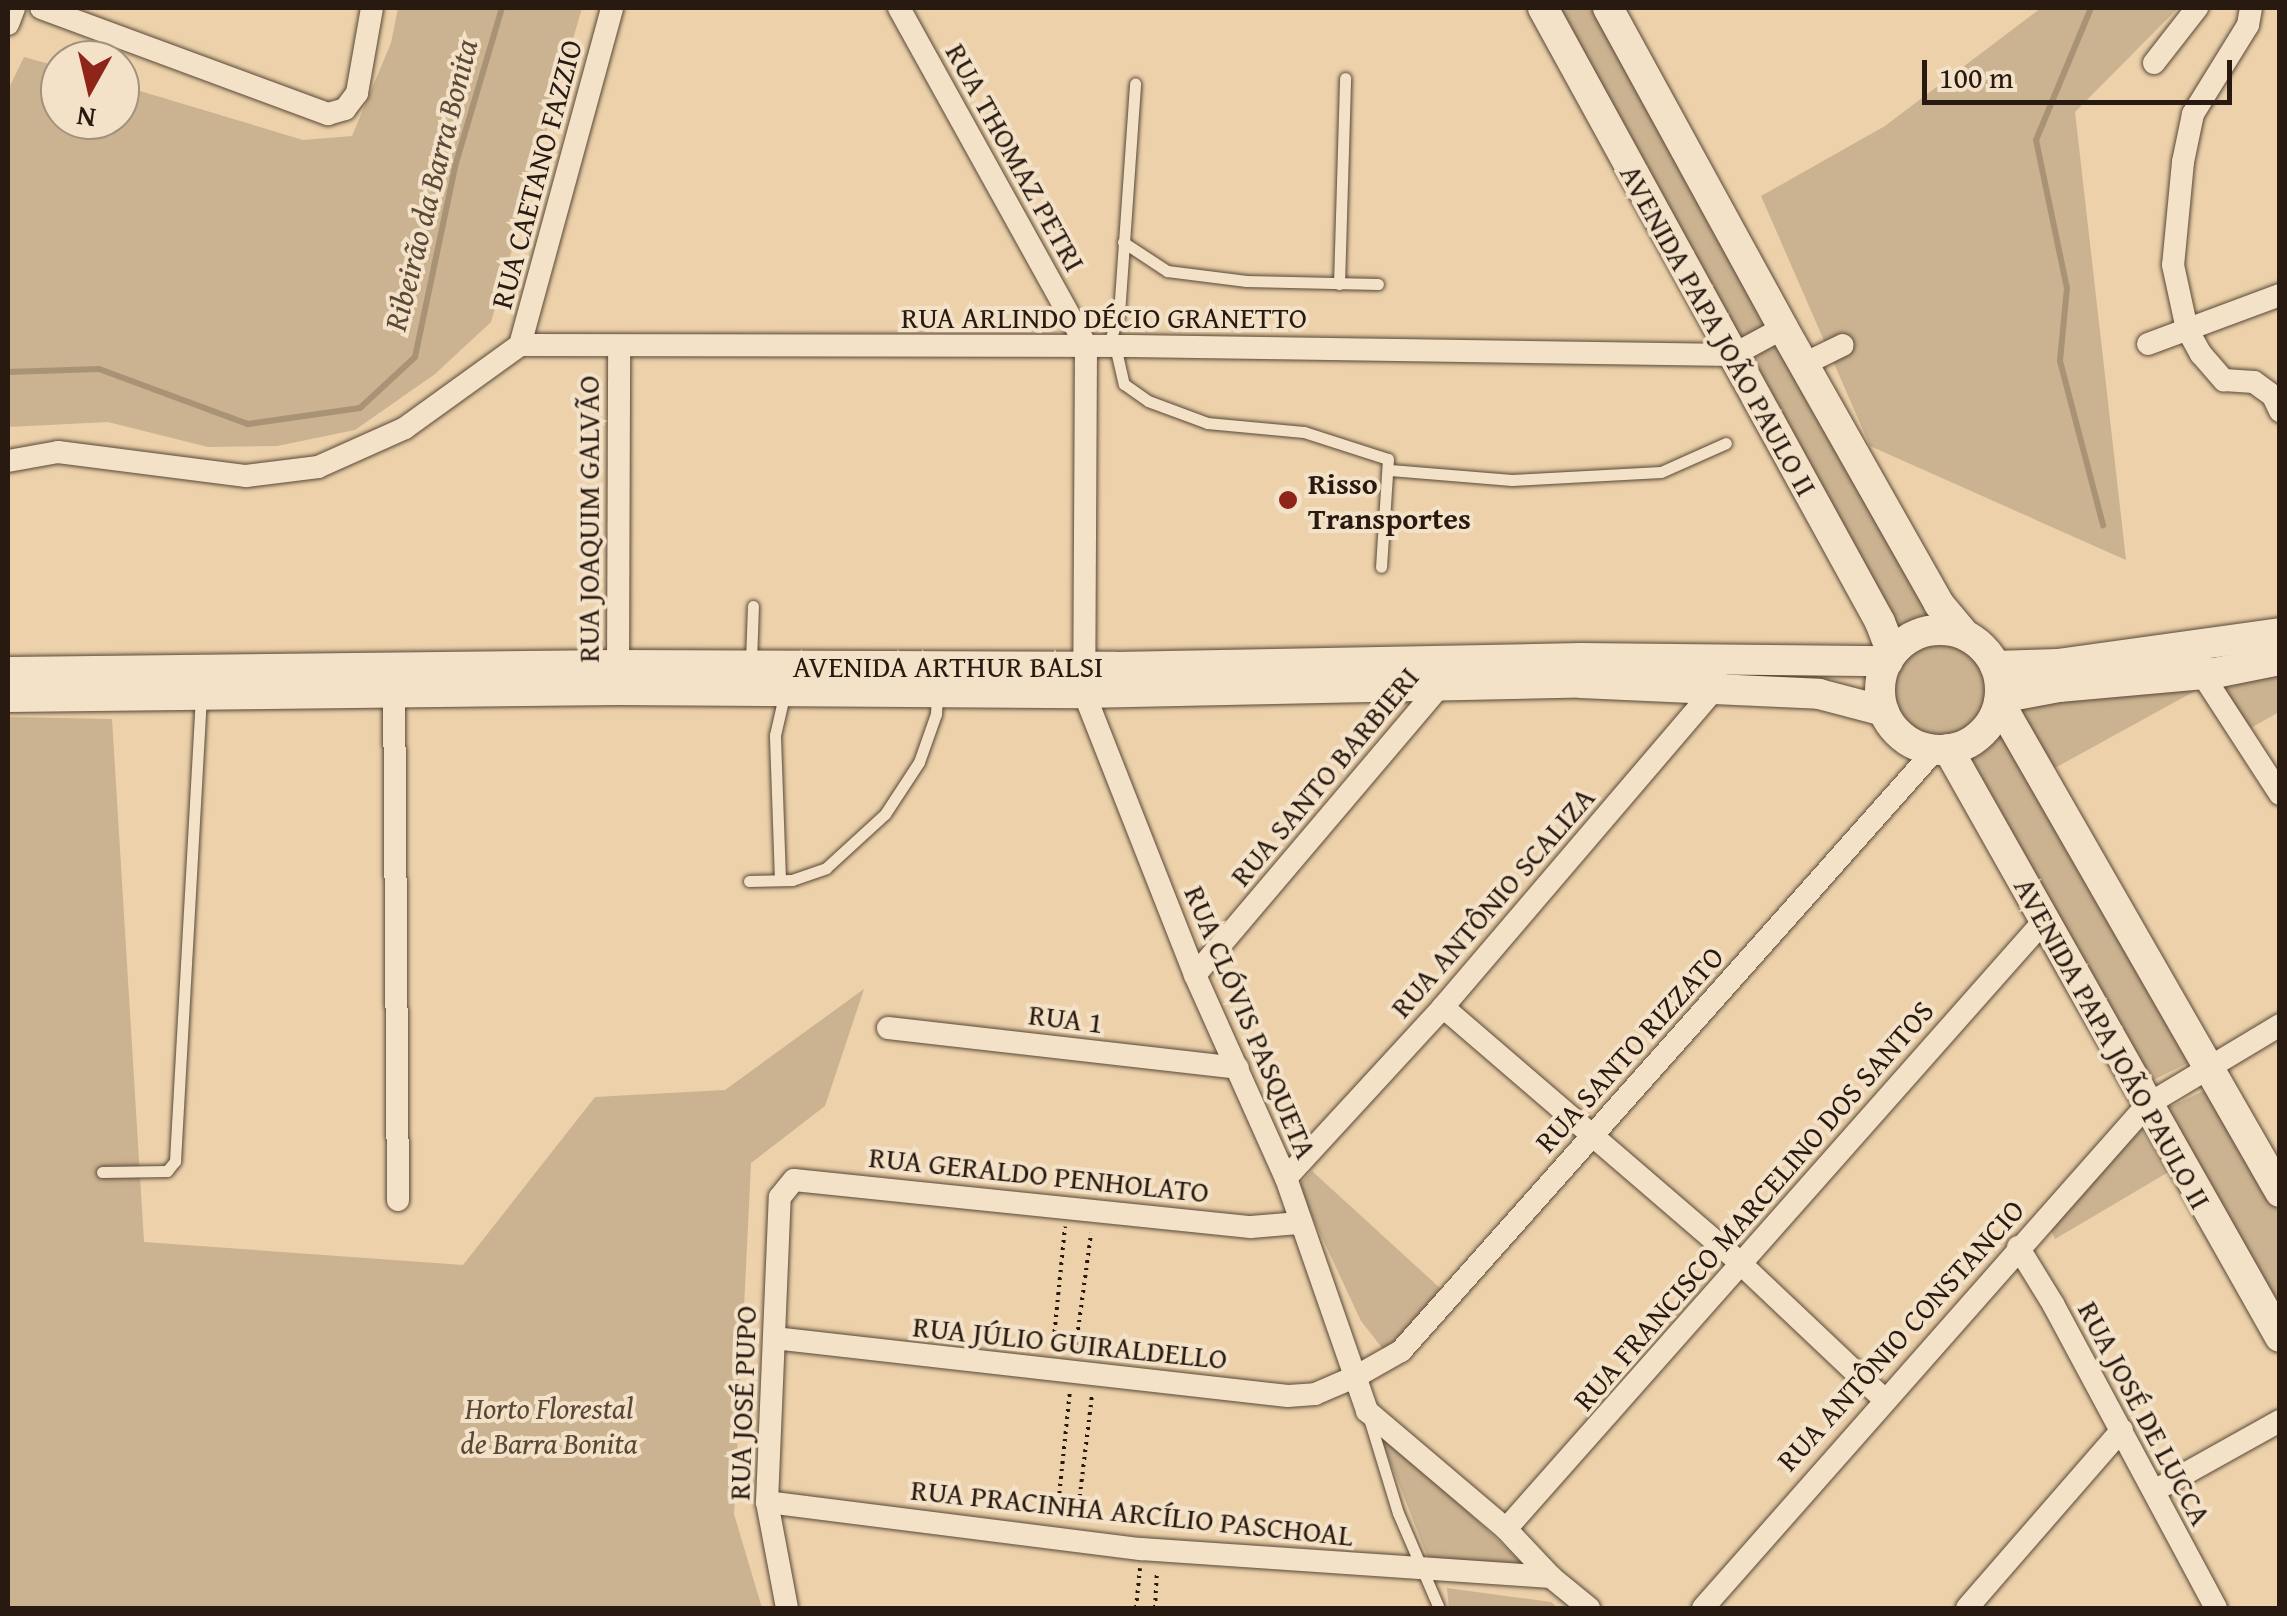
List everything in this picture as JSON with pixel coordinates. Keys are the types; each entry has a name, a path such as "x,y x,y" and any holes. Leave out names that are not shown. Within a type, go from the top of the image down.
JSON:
{"main road":[{"name":"AVENIDA PAPA JOÃO PAULO II","path":"1543,8 1880,622 1890,657"},
{"name":"AVENIDA PAPA JOÃO PAULO II","path":"1608,8 1783,328 1940,604 1964,634"},
{"path":"2000,700 1983,732 1942,749 1910,741 1884,711 1880,692 1890,657 1925,632 1964,634 1981,645 1994,666 2000,700 2280,1192"},
{"path":"2000,700 2200,661 2280,633"},
{"name":"AVENIDA ARTHUR BALSI","path":"618,678 785,691 937,680 1450,673 1890,657"},
{"path":"1994,666 2280,660"},
{"name":"AVENIDA ARTHUR BALSI","path":"8,672 394,680 618,678 750,666 937,680"},
{"name":"AVENIDA ARTHUR BALSI","path":"1450,673 1819,694 1884,711"},
{"name":"AVENIDA ARTHUR BALSI","path":"8,697 201,696 394,680"},
{"name":"AVENIDA PAPA JOÃO PAULO II","path":"1942,749 2280,1337"}],"street":[{"path":"8,24 14,8"},
{"path":"41,8 328,114 346,109 357,93 372,8"},
{"name":"RUA CAETANO FAZZIO","path":"8,462 58,452 246,476 318,467 405,428 520,345 612,8"},
{"name":"RUA THOMAZ PETRI","path":"899,8 1110,346 1084,679"},
{"path":"2154,63 2197,8"},
{"path":"2251,8 2248,25 2193,114 2182,162 2174,265 2187,330 2224,380 2254,382 2273,396 2280,411"},
{"path":"2148,344 2280,295"},
{"path":"1733,354 1783,328"},
{"name":"RUA ARLINDO DÉCIO GRANETTO","path":"520,345 1110,346 1733,354"},
{"path":"1804,364 1843,345"},
{"name":"RUA JOAQUIM GALVÃO","path":"618,678 619,348"},
{"name":"RUA ANTÔNIO SCALIZA","path":"1286,1178 1443,1007 1715,690 1736,660"},
{"path":"2200,661 2280,794"},
{"name":"RUA SANTO BARBIERI","path":"1195,975 1450,673"},
{"name":"RUA CLÓVIS PASQUETA","path":"1084,679 1195,975 1286,1178 1366,1411"},
{"path":"394,680 398,1200"},
{"name":"RUA SANTO RIZZATO","path":"1357,1376 1401,1351 1942,749"},
{"name":"RUA FRANCISCO MARCELINO DOS SANTOS","path":"1506,1529 2044,921"},
{"path":"1443,1007 1739,1262 1884,1400"},
{"name":"RUA ANTÔNIO CONSTANCIO","path":"1703,1608 2147,1104 2280,1025"},
{"name":"RUA 1","path":"888,1028 1238,1068"},
{"name":"RUA GERALDO PENHOLATO","path":"780,1197 788,1184 802,1178 1251,1227 1300,1223"},
{"name":"RUA JOSÉ PUPO","path":"780,1197 767,1502 787,1608"},
{"name":"RUA JOSÉ DE LUCCA","path":"2018,1247 2122,1430 2216,1608"},
{"name":"RUA JÚLIO GUIRALDELLO","path":"774,1338 1288,1396 1315,1394 1357,1376"},
{"path":"1366,1411 1506,1529 1551,1577 1589,1608"},
{"path":"2154,1491 2280,1421"},
{"path":"1966,1608 2122,1430"},
{"name":"RUA PRACINHA ARCÍLIO PASCHOAL","path":"767,1502 1150,1550 1551,1577"}],"lane":[{"path":"1339,284 1346,78"},
{"path":"1135,84 1119,314 1110,346 1124,384 1148,401 1207,423 1304,432 1388,459 1380,567"},
{"path":"1124,242 1167,271 1246,281 1378,284"},
{"path":"1110,346 1119,314"},
{"path":"1390,470 1512,480 1661,472 1726,442"},
{"path":"750,666 753,606"},
{"path":"749,881 780,880 826,868 885,814 919,762 936,714 937,680"},
{"path":"780,880 775,735 785,691"},
{"path":"102,1172 167,1171 175,1161 201,696"},
{"path":"1366,1411 1398,1513 1439,1608"}],"path":[{"path":"1065,1538 1072,1374 1067,1209"},
{"path":"1065,1538 1072,1374 1093,1212"},
{"path":"1136,1608 1150,1550"},
{"path":"1150,1550 1155,1608"}],"green space":[{"path":"398,8 582,8 491,322 435,374 355,430 277,446 208,447 108,422 8,427 8,90 24,57 40,61 40,140 140,140 140,91 303,140 352,136 391,43"},
{"path":"1546,8 1605,8 1780,327 1735,352"},
{"path":"2041,8 2178,8 2075,112 2126,560 1870,446 1761,196 1885,126"},
{"path":"1782,331 1948,622 1918,625 1893,637 1737,356"},
{"path":"1941,636 1962,641 1980,652 1991,670 1996,691 1991,712 1980,730 1962,741 1941,746 1920,741 1902,730 1891,712 1886,691 1891,670 1902,652 1920,641"},
{"path":"2279,663 2279,712 2242,733 2218,675"},
{"path":"2204,686 2053,769 2017,704"},
{"name":"Horto Florestal de Barra Bonita","path":"8,717 112,719 144,1242 463,1265 595,1097 725,1090 864,989 825,1106 751,1163 734,1514 762,1608 8,1608"},
{"path":"1994,723 2194,1060 2147,1083 1963,749"},
{"path":"2210,1088 2279,1214 2279,1323 2163,1110"},
{"path":"2146,1116 2177,1167 2055,1239 2051,1230"},
{"path":"1312,1171 1441,1289 1391,1347 1383,1349 1361,1321 1298,1186"},
{"path":"1376,1425 1522,1563 1429,1561"},
{"path":"1447,1588 1551,1602 1558,1608 1449,1608"}],"waterway":[{"name":"Ribeirão da Barra Bonita","path":"8,372 99,369 248,424 360,408 415,357 456,163 502,8"},
{"path":"2091,8 2036,140 2067,288 2060,361 2103,525"}],"place":[{"name":"Risso Transportes","path":"1288,500"}]}
